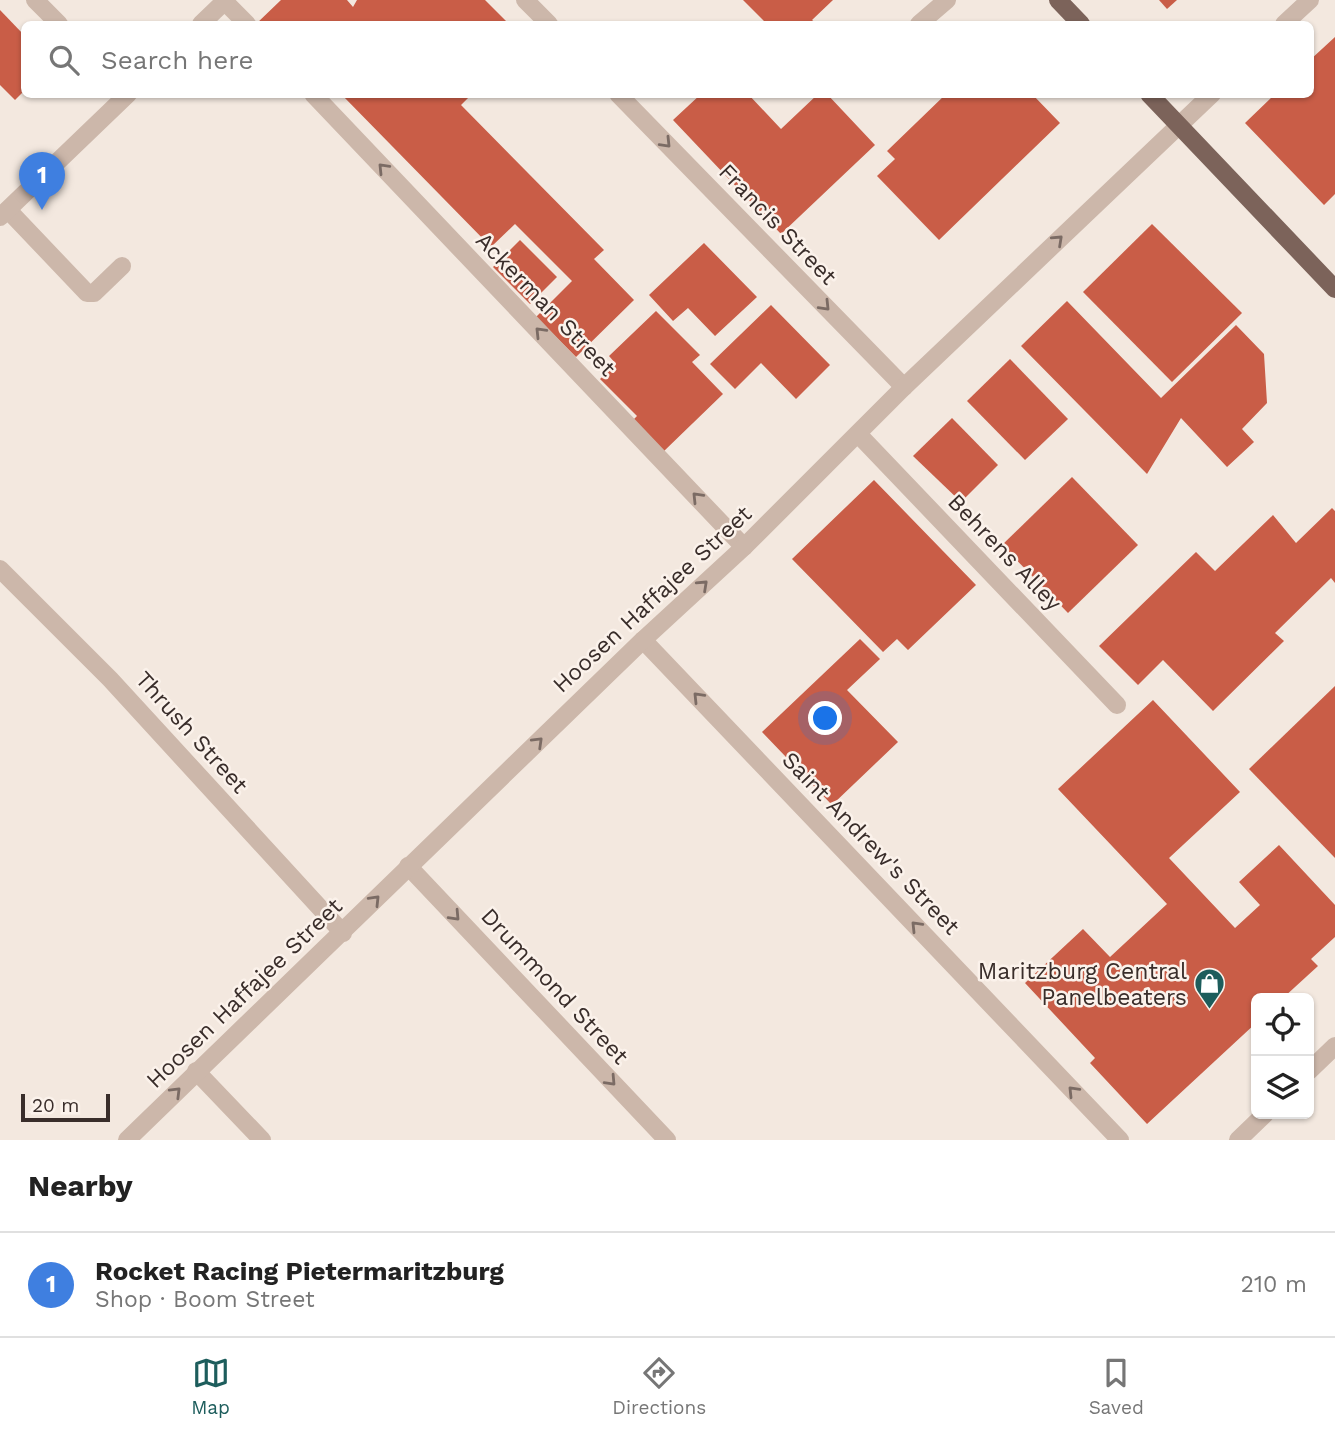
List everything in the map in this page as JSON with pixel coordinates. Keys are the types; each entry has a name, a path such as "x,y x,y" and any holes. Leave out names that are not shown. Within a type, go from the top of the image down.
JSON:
{"main road":[{"path":"1058,0 1078,21"},
{"path":"1153,98 1335,289"}],"street":[{"path":"34,0 56,21"},
{"path":"526,0 546,21"},
{"path":"922,21 947,0"},
{"path":"1287,21 1310,0"},
{"path":"204,21 226,1 244,21"},
{"path":"122,266 94,293 87,293 4,214 124,98"},
{"name":"Ackerman Street","path":"317,98 744,547"},
{"name":"Francis Street","path":"622,98 904,387"},
{"name":"Hoosen Haffajee Street","path":"127,1140 643,640 744,547 904,387 1208,98"},
{"name":"Behrens Alley","path":"858,434 1117,705"},
{"name":"Thrush Street","path":"0,569 110,679 343,933"},
{"name":"Saint Andrew's Street","path":"643,640 1120,1140"},
{"name":"Drummond Street","path":"408,866 667,1140"},
{"path":"1314,1066 1335,1046"},
{"path":"196,1071 262,1140"},
{"path":"1238,1140 1260,1119"}],"building":[{"path":"281,0 347,0 353,7 357,0 485,0 506,21 259,21"},
{"path":"743,0 833,0 813,21 764,21"},
{"path":"1159,0 1177,0 1167,9"},
{"path":"0,10 21,32 21,94 15,100 0,85"},
{"path":"1335,37 1335,194 1324,205 1245,123 1271,98 1314,98 1314,56"},
{"path":"345,98 468,98 461,105 604,250 594,259 634,300 576,357 536,317 572,281 515,224 491,247"},
{"path":"697,98 752,98 781,129 814,98 831,98 875,145 781,234 673,120"},
{"path":"942,98 1036,98 1060,123 939,240 877,176 895,159 887,151"},
{"path":"1152,224 1242,313 1172,382 1083,292"},
{"path":"520,240 557,277 530,304 493,267"},
{"path":"704,243 757,297 715,336 688,308 673,321 649,295"},
{"path":"1067,301 1161,398 1236,325 1264,354 1267,403 1242,429 1254,442 1227,467 1181,418 1147,474 1021,346"},
{"path":"771,305 830,365 796,399 761,363 735,389 710,364"},
{"path":"656,311 700,355 692,362 723,394 663,452 632,421 637,416 600,379 616,364 609,356"},
{"path":"1010,359 1068,419 1025,460 967,401"},
{"path":"952,418 998,465 961,502 913,456"},
{"path":"1072,477 1138,545 1068,613 1002,545"},
{"path":"874,480 976,585 908,650 897,639 883,652 792,559"},
{"path":"1332,508 1335,511 1335,583 1331,578 1275,633 1284,641 1213,711 1163,660 1138,685 1099,646 1196,552 1215,571 1273,515 1296,543"},
{"path":"860,639 880,659 847,690 898,742 832,805 762,732"},
{"path":"1335,686 1335,858 1249,769"},
{"path":"1153,700 1240,792 1169,858 1235,928 1260,905 1239,882 1279,845 1335,905 1335,937 1311,959 1318,966 1288,993 1251,993 1251,1028 1147,1124 1090,1063 1095,1058 1025,983 1083,929 1110,957 1167,904 1058,789"}],"place":[{"name":"Rocket Racing Pietermaritzburg","path":"42,210"},
{"name":"Maritzburg Central Panelbeaters","path":"1210,1011"}]}
